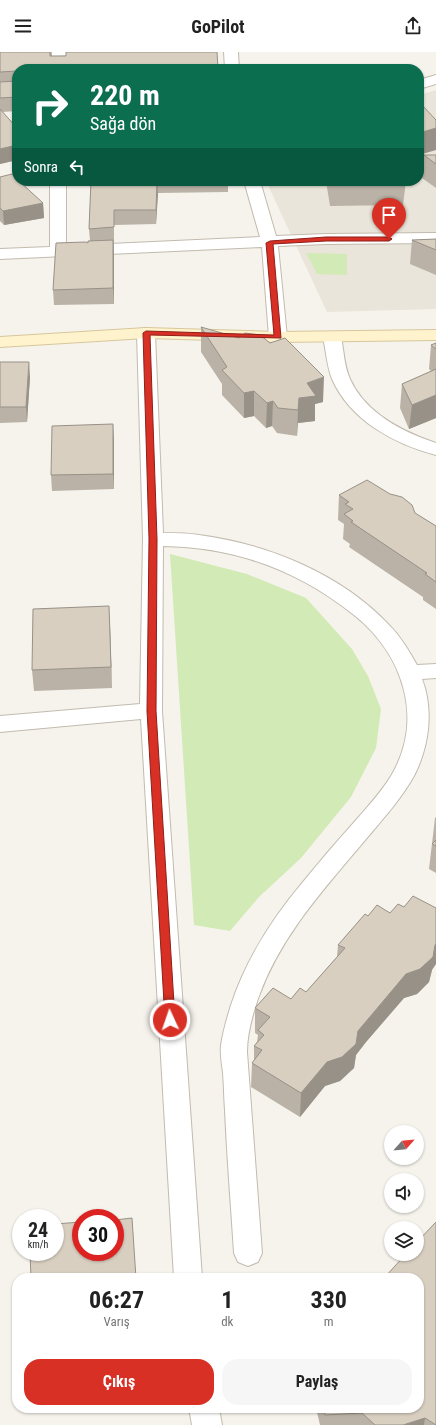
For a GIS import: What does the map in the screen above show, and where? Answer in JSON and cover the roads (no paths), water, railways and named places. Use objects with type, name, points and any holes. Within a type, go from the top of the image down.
[{"type":"street","points":[[59,52],[59,64]]},
{"type":"street","points":[[231,52],[232,64]]},
{"type":"street","points":[[424,83],[436,79]]},
{"type":"street","points":[[58,186],[58,252]]},
{"type":"street","points":[[253,186],[270,243],[278,337]]},
{"type":"street","points":[[0,254],[270,243],[326,239],[436,238]]},
{"type":"street","points":[[146,333],[153,539],[151,711],[179,1167],[188,1273]]},
{"type":"street","points":[[0,342],[146,333],[278,337],[436,335]]},
{"type":"street","points":[[332,337],[340,378],[352,398],[371,417],[394,432],[436,449]]},
{"type":"street","points":[[153,539],[198,541],[234,548],[271,559],[312,577],[348,598],[377,624],[398,649],[411,673],[418,700],[418,731],[407,767],[389,795],[302,900],[277,933],[257,968],[244,1004],[234,1046],[248,1253]]},
{"type":"street","points":[[411,673],[436,671]]},
{"type":"street","points":[[0,724],[151,711]]},
{"type":"street","points":[[205,1413],[207,1425]]}]
